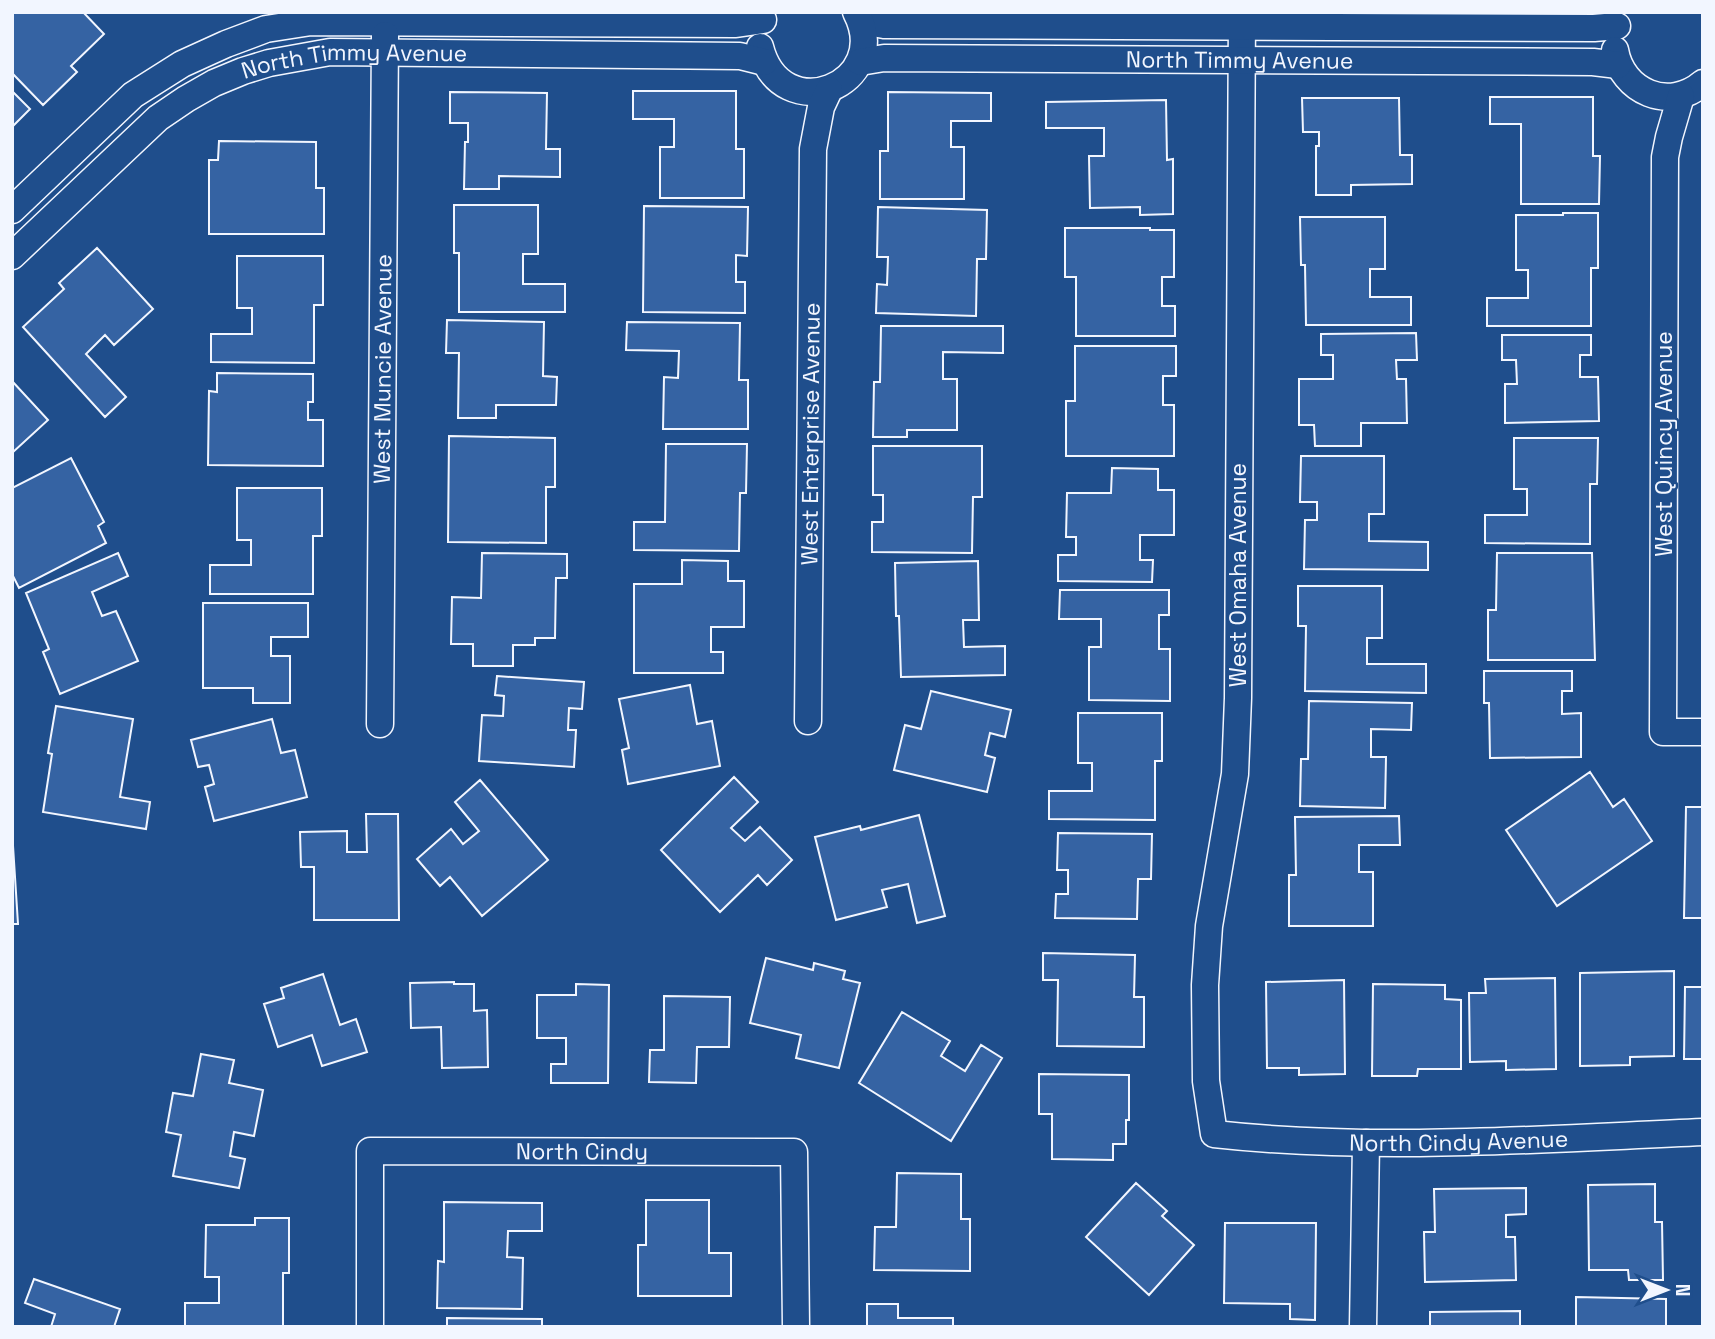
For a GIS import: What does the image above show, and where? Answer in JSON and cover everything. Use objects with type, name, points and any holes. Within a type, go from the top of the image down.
[{"type":"street","name":"North Timmy Avenue","points":[[12,210],[133,95],[182,64],[266,29],[311,22],[386,17],[736,24],[765,16]]},
{"type":"street","points":[[765,16],[760,33],[760,48],[771,75],[796,90],[813,93],[829,90],[847,79],[860,62],[864,35],[859,17]]},
{"type":"street","name":"West Muncie Avenue","points":[[380,724],[386,17]]},
{"type":"street","name":"North Timmy Avenue","points":[[859,17],[884,25],[1242,19],[1594,29],[1621,19]]},
{"type":"street","name":"West Omaha Avenue","points":[[1214,1134],[1206,1081],[1205,985],[1209,926],[1235,774],[1238,684],[1242,19]]},
{"type":"street","points":[[1621,19],[1614,39],[1618,65],[1631,83],[1649,95],[1665,98],[1692,90]]},
{"type":"street","name":"North Timmy Avenue","points":[[12,256],[158,118],[214,83],[269,63],[330,52],[740,56],[764,62]]},
{"type":"street","name":"North Timmy Avenue","points":[[860,62],[884,58],[1593,62],[1618,65]]},
{"type":"street","name":"West Enterprise Avenue","points":[[796,90],[813,149]]},
{"type":"street","name":"West Enterprise Avenue","points":[[808,721],[813,149],[820,110],[829,90]]},
{"type":"street","name":"West Quincy Avenue","points":[[1665,157],[1692,90]]},
{"type":"street","name":"West Quincy Avenue","points":[[1649,95],[1661,133],[1665,157],[1663,732],[1703,732]]},
{"type":"street","name":"North Cindy Avenue","points":[[1214,1134],[1273,1141],[1366,1143],[1703,1132]]},
{"type":"street","points":[[1363,1327],[1366,1143]]},
{"type":"street","name":"North Cindy","points":[[370,1327],[370,1151],[794,1152],[796,1327]]},
{"type":"building","points":[[12,12],[83,12],[104,34],[71,66],[77,72],[43,105],[12,73]]},
{"type":"building","points":[[12,91],[30,109],[12,127]]},
{"type":"building","points":[[633,91],[736,91],[736,149],[744,149],[744,198],[660,198],[660,147],[674,147],[674,119],[633,119]]},
{"type":"building","points":[[450,92],[547,93],[546,149],[560,149],[560,177],[499,176],[499,189],[464,189],[468,123],[450,123]]},
{"type":"building","points":[[888,92],[991,93],[991,121],[951,121],[951,147],[964,147],[964,199],[880,199],[880,151],[888,151]]},
{"type":"building","points":[[1490,97],[1593,97],[1593,156],[1600,156],[1599,204],[1521,204],[1521,124],[1490,124]]},
{"type":"building","points":[[1302,98],[1399,98],[1400,155],[1412,155],[1412,184],[1351,185],[1351,195],[1316,195],[1316,146],[1319,146],[1319,132],[1303,132]]},
{"type":"building","points":[[1166,100],[1167,160],[1173,159],[1173,214],[1140,215],[1140,207],[1090,208],[1089,156],[1104,156],[1104,128],[1046,128],[1046,102]]},
{"type":"building","points":[[219,141],[316,142],[316,188],[324,188],[324,234],[209,234],[209,160],[218,160]]},
{"type":"building","points":[[454,205],[538,205],[538,254],[523,254],[523,284],[565,284],[565,312],[459,312],[459,253],[454,253]]},
{"type":"building","points":[[644,206],[748,207],[747,256],[736,255],[736,282],[745,282],[745,313],[643,312]]},
{"type":"building","points":[[878,207],[987,210],[986,259],[977,259],[976,316],[876,313],[877,284],[887,285],[888,257],[877,257]]},
{"type":"building","points":[[1598,213],[1598,268],[1591,268],[1591,326],[1487,326],[1487,298],[1528,298],[1528,270],[1516,270],[1516,215]]},
{"type":"building","points":[[1300,217],[1385,217],[1385,269],[1370,269],[1370,297],[1411,297],[1411,325],[1306,325],[1305,265],[1301,265]]},
{"type":"building","points":[[1065,228],[1174,230],[1174,277],[1162,277],[1162,306],[1175,306],[1175,336],[1076,336],[1076,277],[1065,277]]},
{"type":"building","points":[[97,248],[153,309],[114,345],[105,335],[86,354],[126,397],[105,417],[23,327],[64,289],[59,283]]},
{"type":"building","points":[[237,256],[323,256],[323,305],[314,305],[314,363],[211,362],[211,334],[252,334],[252,308],[237,308]]},
{"type":"building","points":[[447,320],[544,322],[543,376],[557,377],[556,405],[496,405],[496,418],[458,418],[459,353],[446,353]]},
{"type":"building","points":[[627,322],[740,323],[739,380],[748,380],[748,429],[663,429],[664,377],[678,378],[679,351],[626,350]]},
{"type":"building","points":[[881,326],[1003,326],[1003,353],[943,352],[943,379],[957,379],[957,430],[907,430],[907,437],[873,437],[874,382],[880,382]]},
{"type":"building","points":[[1416,333],[1417,360],[1396,360],[1397,379],[1406,379],[1407,423],[1361,423],[1361,446],[1315,446],[1314,425],[1299,425],[1299,379],[1333,379],[1333,355],[1321,355],[1321,334]]},
{"type":"building","points":[[1502,335],[1591,335],[1591,355],[1580,355],[1580,377],[1598,377],[1599,421],[1505,423],[1505,384],[1517,384],[1516,360],[1502,360]]},
{"type":"building","points":[[1075,346],[1176,346],[1176,376],[1163,376],[1163,405],[1174,405],[1174,456],[1066,456],[1066,401],[1075,401]]},
{"type":"building","points":[[217,373],[313,374],[313,402],[308,402],[308,420],[323,420],[323,466],[208,465],[209,391],[217,392]]},
{"type":"building","points":[[12,381],[48,420],[12,453]]},
{"type":"building","points":[[449,436],[555,438],[555,487],[546,487],[546,543],[448,542]]},
{"type":"building","points":[[1514,438],[1598,438],[1597,484],[1590,484],[1590,544],[1485,543],[1485,515],[1527,515],[1527,489],[1514,489]]},
{"type":"building","points":[[666,444],[747,444],[746,493],[740,493],[739,551],[634,550],[634,522],[665,522]]},
{"type":"building","points":[[873,446],[982,446],[982,497],[973,497],[972,553],[872,552],[872,522],[883,522],[883,495],[873,495]]},
{"type":"building","points":[[1301,456],[1384,456],[1384,514],[1369,514],[1369,541],[1428,542],[1428,570],[1304,569],[1305,520],[1317,520],[1317,502],[1300,502]]},
{"type":"building","points":[[71,458],[104,522],[98,526],[106,543],[19,588],[12,574],[12,488]]},
{"type":"building","points":[[1112,468],[1158,469],[1158,490],[1174,490],[1174,535],[1140,535],[1140,560],[1153,560],[1152,582],[1058,581],[1058,555],[1076,555],[1076,537],[1066,537],[1067,493],[1111,493]]},
{"type":"building","points":[[237,488],[322,488],[322,536],[313,536],[313,594],[210,594],[210,565],[251,565],[251,540],[237,540]]},
{"type":"building","points":[[118,553],[128,576],[92,592],[102,616],[116,611],[138,661],[60,694],[43,652],[49,649],[26,593]]},
{"type":"building","points":[[482,553],[567,554],[567,578],[556,578],[555,638],[535,638],[535,645],[513,645],[513,666],[473,666],[473,644],[451,644],[452,597],[481,598]]},
{"type":"building","points":[[1497,553],[1592,553],[1595,660],[1488,660],[1488,610],[1496,610]]},
{"type":"building","points":[[682,560],[728,561],[728,581],[744,581],[744,627],[711,627],[711,652],[723,652],[723,673],[634,673],[634,584],[682,584]]},
{"type":"building","points":[[978,561],[979,620],[963,620],[964,647],[1005,646],[1005,675],[901,677],[895,563]]},
{"type":"building","points":[[1298,586],[1382,586],[1382,638],[1367,638],[1367,664],[1426,664],[1426,693],[1305,691],[1306,626],[1298,626]]},
{"type":"building","points":[[1060,590],[1169,590],[1169,615],[1159,615],[1159,649],[1170,649],[1170,701],[1089,700],[1089,647],[1101,647],[1101,619],[1059,619]]},
{"type":"building","points":[[203,603],[308,603],[308,637],[271,637],[271,656],[290,656],[290,703],[253,703],[253,688],[203,688]]},
{"type":"building","points":[[1484,671],[1572,671],[1572,691],[1562,691],[1562,714],[1581,713],[1581,757],[1490,758],[1489,703],[1484,703]]},
{"type":"building","points":[[497,676],[584,682],[582,709],[569,708],[568,730],[576,730],[574,767],[479,761],[482,715],[503,716],[504,696],[495,695]]},
{"type":"building","points":[[690,685],[697,724],[712,721],[720,766],[628,784],[622,750],[629,748],[619,699]]},
{"type":"building","points":[[931,691],[1011,710],[1005,737],[990,733],[985,755],[995,758],[987,792],[894,770],[905,725],[921,729]]},
{"type":"building","points":[[1309,701],[1412,703],[1411,730],[1371,729],[1371,757],[1386,757],[1385,808],[1300,806],[1301,759],[1308,759]]},
{"type":"building","points":[[56,706],[133,719],[120,797],[150,802],[146,829],[43,812],[52,754],[48,753]]},
{"type":"building","points":[[1078,713],[1162,713],[1162,761],[1155,761],[1155,820],[1049,819],[1049,791],[1092,791],[1092,763],[1078,763]]},
{"type":"building","points":[[272,719],[281,753],[295,750],[307,797],[214,821],[205,787],[214,784],[209,765],[198,767],[191,740]]},
{"type":"building","points":[[1590,772],[1613,807],[1624,799],[1652,841],[1557,906],[1506,830]]},
{"type":"building","points":[[734,777],[758,802],[731,828],[745,841],[760,827],[792,860],[767,885],[758,875],[720,912],[661,850]]},
{"type":"building","points":[[480,780],[548,860],[482,916],[450,877],[440,886],[417,859],[451,829],[463,844],[479,831],[455,802]]},
{"type":"building","points":[[1686,807],[1703,807],[1703,918],[1684,918]]},
{"type":"building","points":[[366,814],[398,814],[399,920],[314,920],[314,867],[301,867],[300,832],[347,831],[347,852],[367,852]]},
{"type":"building","points":[[919,815],[945,916],[917,923],[908,884],[882,890],[887,907],[836,920],[815,837],[860,826],[861,830]]},
{"type":"building","points":[[1399,816],[1400,845],[1359,845],[1359,872],[1373,872],[1373,926],[1289,926],[1289,875],[1296,875],[1295,817]]},
{"type":"building","points":[[12,830],[18,924],[12,924]]},
{"type":"building","points":[[1058,833],[1152,834],[1151,879],[1138,879],[1137,919],[1055,918],[1056,894],[1068,894],[1068,870],[1057,870]]},
{"type":"building","points":[[1043,953],[1135,955],[1134,997],[1144,997],[1144,1047],[1057,1046],[1058,980],[1043,980]]},
{"type":"building","points":[[766,958],[813,970],[814,963],[845,971],[843,979],[860,983],[839,1068],[796,1058],[801,1035],[750,1023]]},
{"type":"building","points":[[1674,971],[1674,1056],[1630,1057],[1630,1065],[1580,1066],[1580,973]]},
{"type":"building","points":[[323,974],[340,1025],[356,1019],[367,1052],[322,1066],[312,1035],[278,1047],[264,1004],[284,998],[281,988]]},
{"type":"building","points":[[1555,978],[1556,1069],[1506,1070],[1506,1061],[1470,1062],[1469,993],[1486,993],[1485,979]]},
{"type":"building","points":[[1344,980],[1345,1074],[1299,1075],[1299,1068],[1267,1068],[1266,982]]},
{"type":"building","points":[[410,983],[474,984],[474,1011],[487,1010],[488,1067],[442,1068],[441,1027],[411,1028]]},
{"type":"building","points":[[576,984],[609,985],[608,1083],[551,1083],[551,1064],[566,1064],[566,1038],[537,1038],[537,995],[576,995]]},
{"type":"building","points":[[1373,984],[1445,985],[1445,999],[1461,1000],[1461,1069],[1418,1069],[1417,1076],[1372,1076]]},
{"type":"building","points":[[1685,987],[1703,987],[1703,1059],[1684,1059]]},
{"type":"building","points":[[664,996],[730,997],[729,1047],[697,1047],[696,1083],[649,1082],[650,1050],[664,1050]]},
{"type":"building","points":[[902,1012],[950,1041],[941,1056],[965,1071],[981,1045],[1002,1058],[951,1141],[859,1083]]},
{"type":"building","points":[[201,1054],[234,1060],[229,1083],[263,1090],[254,1136],[234,1132],[230,1156],[245,1159],[239,1188],[173,1176],[181,1135],[166,1132],[173,1093],[193,1096]]},
{"type":"building","points":[[1039,1074],[1129,1075],[1126,1144],[1113,1144],[1113,1160],[1052,1159],[1052,1114],[1039,1114]]},
{"type":"building","points":[[897,1173],[961,1174],[961,1219],[970,1219],[970,1271],[874,1270],[875,1227],[896,1227]]},
{"type":"building","points":[[1136,1183],[1167,1211],[1162,1216],[1194,1245],[1149,1295],[1086,1237]]},
{"type":"building","points":[[1655,1184],[1655,1222],[1662,1222],[1663,1280],[1629,1280],[1628,1270],[1589,1270],[1588,1185]]},
{"type":"building","points":[[1526,1188],[1526,1214],[1506,1215],[1506,1237],[1515,1237],[1516,1280],[1425,1282],[1424,1232],[1435,1232],[1434,1189]]},
{"type":"building","points":[[646,1200],[709,1200],[709,1253],[731,1253],[731,1296],[638,1296],[638,1245],[646,1245]]},
{"type":"building","points":[[444,1202],[542,1203],[542,1231],[508,1231],[507,1257],[523,1258],[522,1309],[437,1308],[438,1261],[444,1262]]},
{"type":"building","points":[[255,1218],[289,1218],[289,1273],[283,1273],[283,1327],[185,1327],[185,1303],[219,1303],[219,1277],[205,1277],[206,1225],[255,1225]]},
{"type":"building","points":[[1225,1223],[1316,1223],[1315,1320],[1290,1319],[1290,1304],[1224,1303]]},
{"type":"building","points":[[34,1279],[120,1309],[114,1327],[51,1327],[55,1314],[25,1303]]},
{"type":"building","points":[[1576,1297],[1666,1299],[1666,1327],[1576,1327]]},
{"type":"building","points":[[867,1304],[898,1304],[898,1318],[953,1318],[953,1327],[867,1327]]},
{"type":"building","points":[[1520,1311],[1520,1327],[1430,1327],[1430,1312]]},
{"type":"building","points":[[447,1318],[542,1319],[542,1327],[447,1327]]}]
